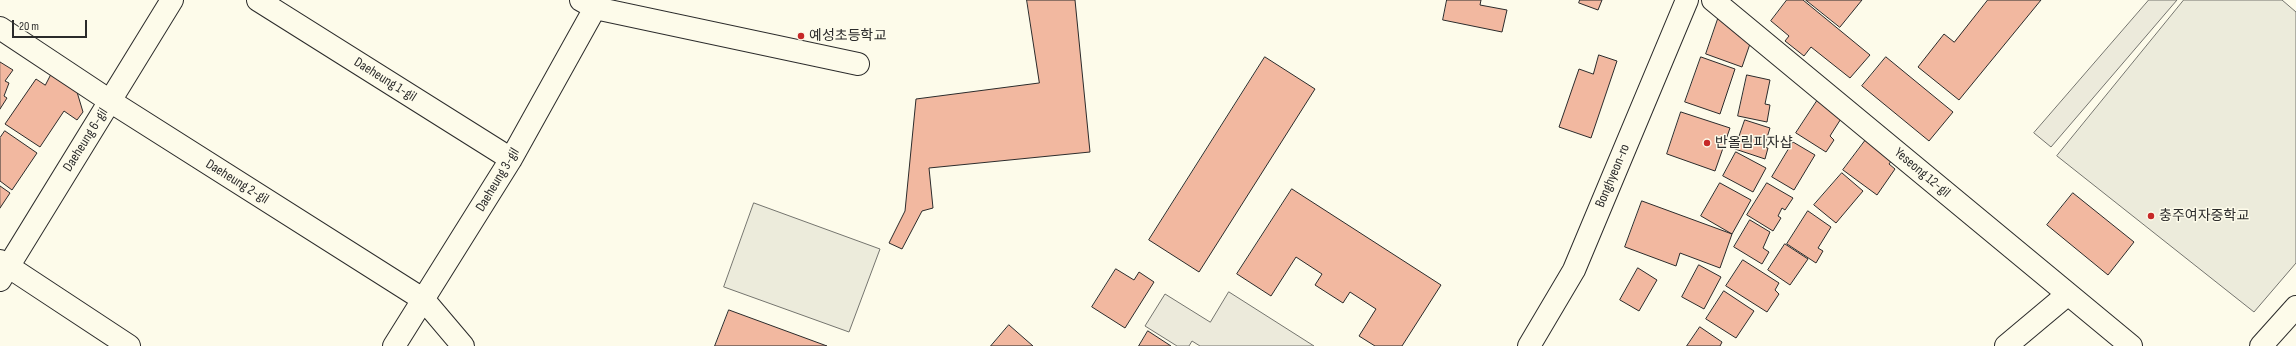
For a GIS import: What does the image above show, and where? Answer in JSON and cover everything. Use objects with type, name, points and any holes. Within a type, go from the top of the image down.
[{"type":"street","name":"Daeheung 6-gil","points":[[3,269],[110,101],[172,0]]},
{"type":"street","name":"Daeheung 1-gil","points":[[258,0],[511,159]]},
{"type":"street","name":"Bonghyeon-ro","points":[[1529,346],[1574,270],[1687,0]]},
{"type":"street","name":"Yeseong 12-gil","points":[[1713,0],[2131,346]]},
{"type":"street","name":"Daeheung 3-gil","points":[[394,346],[511,159],[588,4]]},
{"type":"street","points":[[588,4],[858,64]]},
{"type":"street","name":"Daeheung 2-gil","points":[[0,28],[110,101],[424,300],[463,346]]},
{"type":"street","points":[[3,269],[129,346]]},
{"type":"street","points":[[2006,346],[2068,294]]},
{"type":"street","points":[[2261,346],[2296,307]]},
{"type":"shaded area","points":[[2149,0],[2177,0],[2051,147],[2034,133]]},
{"type":"shaded area","points":[[2184,0],[2282,0],[2296,12],[2296,263],[2254,312],[2057,156]]},
{"type":"shaded area","points":[[754,203],[880,249],[849,332],[724,287]]},
{"type":"shaded area","points":[[1229,292],[1314,346],[1200,346],[1192,341],[1189,346],[1177,346],[1145,326],[1165,294],[1210,322]]},
{"type":"building","points":[[1027,0],[1075,0],[1090,152],[929,168],[933,208],[922,211],[902,249],[889,243],[905,211],[916,99],[1039,83]]},
{"type":"building","points":[[1447,0],[1481,0],[1480,5],[1507,10],[1502,32],[1443,20]]},
{"type":"building","points":[[1580,0],[1602,0],[1598,10],[1579,3]]},
{"type":"building","points":[[1787,0],[1803,0],[1870,55],[1850,78],[1811,47],[1804,56],[1785,41],[1789,36],[1771,21]]},
{"type":"building","points":[[1806,0],[1862,0],[1840,27]]},
{"type":"building","points":[[1988,0],[2041,0],[1959,100],[1918,67],[1944,34],[1954,42]]},
{"type":"building","points":[[1720,13],[1752,38],[1742,67],[1706,54]]},
{"type":"building","points":[[1599,55],[1617,61],[1591,138],[1559,127],[1579,69],[1593,74]]},
{"type":"building","points":[[1265,57],[1315,89],[1199,272],[1149,240]]},
{"type":"building","points":[[1701,57],[1735,69],[1720,114],[1685,102]]},
{"type":"building","points":[[1886,57],[1953,112],[1929,141],[1862,86]]},
{"type":"building","points":[[0,62],[13,70],[5,81],[9,83],[4,96],[7,98],[0,109]]},
{"type":"building","points":[[51,75],[77,92],[83,112],[77,120],[64,111],[40,147],[5,124],[36,79],[45,85]]},
{"type":"building","points":[[1747,75],[1770,80],[1765,104],[1770,105],[1767,122],[1738,116]]},
{"type":"building","points":[[1819,98],[1844,114],[1830,136],[1834,140],[1826,152],[1796,133]]},
{"type":"building","points":[[1681,112],[1730,128],[1715,171],[1667,154]]},
{"type":"building","points":[[1745,120],[1770,128],[1764,147],[1768,148],[1765,159],[1735,149]]},
{"type":"building","points":[[5,131],[37,153],[12,190],[0,181],[0,138]]},
{"type":"building","points":[[1868,137],[1895,156],[1889,164],[1895,169],[1877,195],[1843,170]]},
{"type":"building","points":[[1793,142],[1815,155],[1794,190],[1772,177]]},
{"type":"building","points":[[1736,152],[1766,168],[1753,192],[1723,176]]},
{"type":"building","points":[[1842,173],[1863,191],[1836,223],[1814,205]]},
{"type":"building","points":[[1720,183],[1751,200],[1732,234],[1701,216]]},
{"type":"building","points":[[1767,183],[1793,198],[1785,210],[1782,208],[1778,216],[1781,218],[1773,231],[1747,215]]},
{"type":"building","points":[[0,186],[10,193],[0,208]]},
{"type":"building","points":[[1292,189],[1441,285],[1402,346],[1375,346],[1359,336],[1376,309],[1350,292],[1343,303],[1315,285],[1322,274],[1296,257],[1271,296],[1237,274]]},
{"type":"building","points":[[2073,193],[2134,242],[2108,275],[2047,225]]},
{"type":"building","points":[[1642,201],[1732,234],[1720,268],[1680,253],[1676,266],[1625,247]]},
{"type":"building","points":[[1808,211],[1831,227],[1818,248],[1823,251],[1816,263],[1787,244]]},
{"type":"building","points":[[1750,220],[1770,232],[1763,248],[1769,252],[1762,264],[1734,247]]},
{"type":"building","points":[[1785,244],[1808,259],[1790,285],[1768,270]]},
{"type":"building","points":[[1743,260],[1779,283],[1775,290],[1779,294],[1767,312],[1726,286]]},
{"type":"building","points":[[1699,265],[1721,277],[1704,309],[1682,297]]},
{"type":"building","points":[[1638,268],[1657,280],[1639,311],[1620,300]]},
{"type":"building","points":[[1116,269],[1134,280],[1139,272],[1154,282],[1125,328],[1092,307]]},
{"type":"building","points":[[1724,291],[1754,311],[1736,338],[1706,319]]},
{"type":"building","points":[[729,310],[827,346],[715,346]]},
{"type":"building","points":[[1009,325],[1033,346],[991,346]]},
{"type":"building","points":[[1700,327],[1722,342],[1720,346],[1687,346]]},
{"type":"building","points":[[1148,331],[1171,346],[1139,346]]},
{"type":"place","name":"예성초등학교","points":[[801,36]]},
{"type":"place","name":"반올림피자샵","points":[[1707,143]]},
{"type":"place","name":"충주여자중학교","points":[[2151,216]]}]
